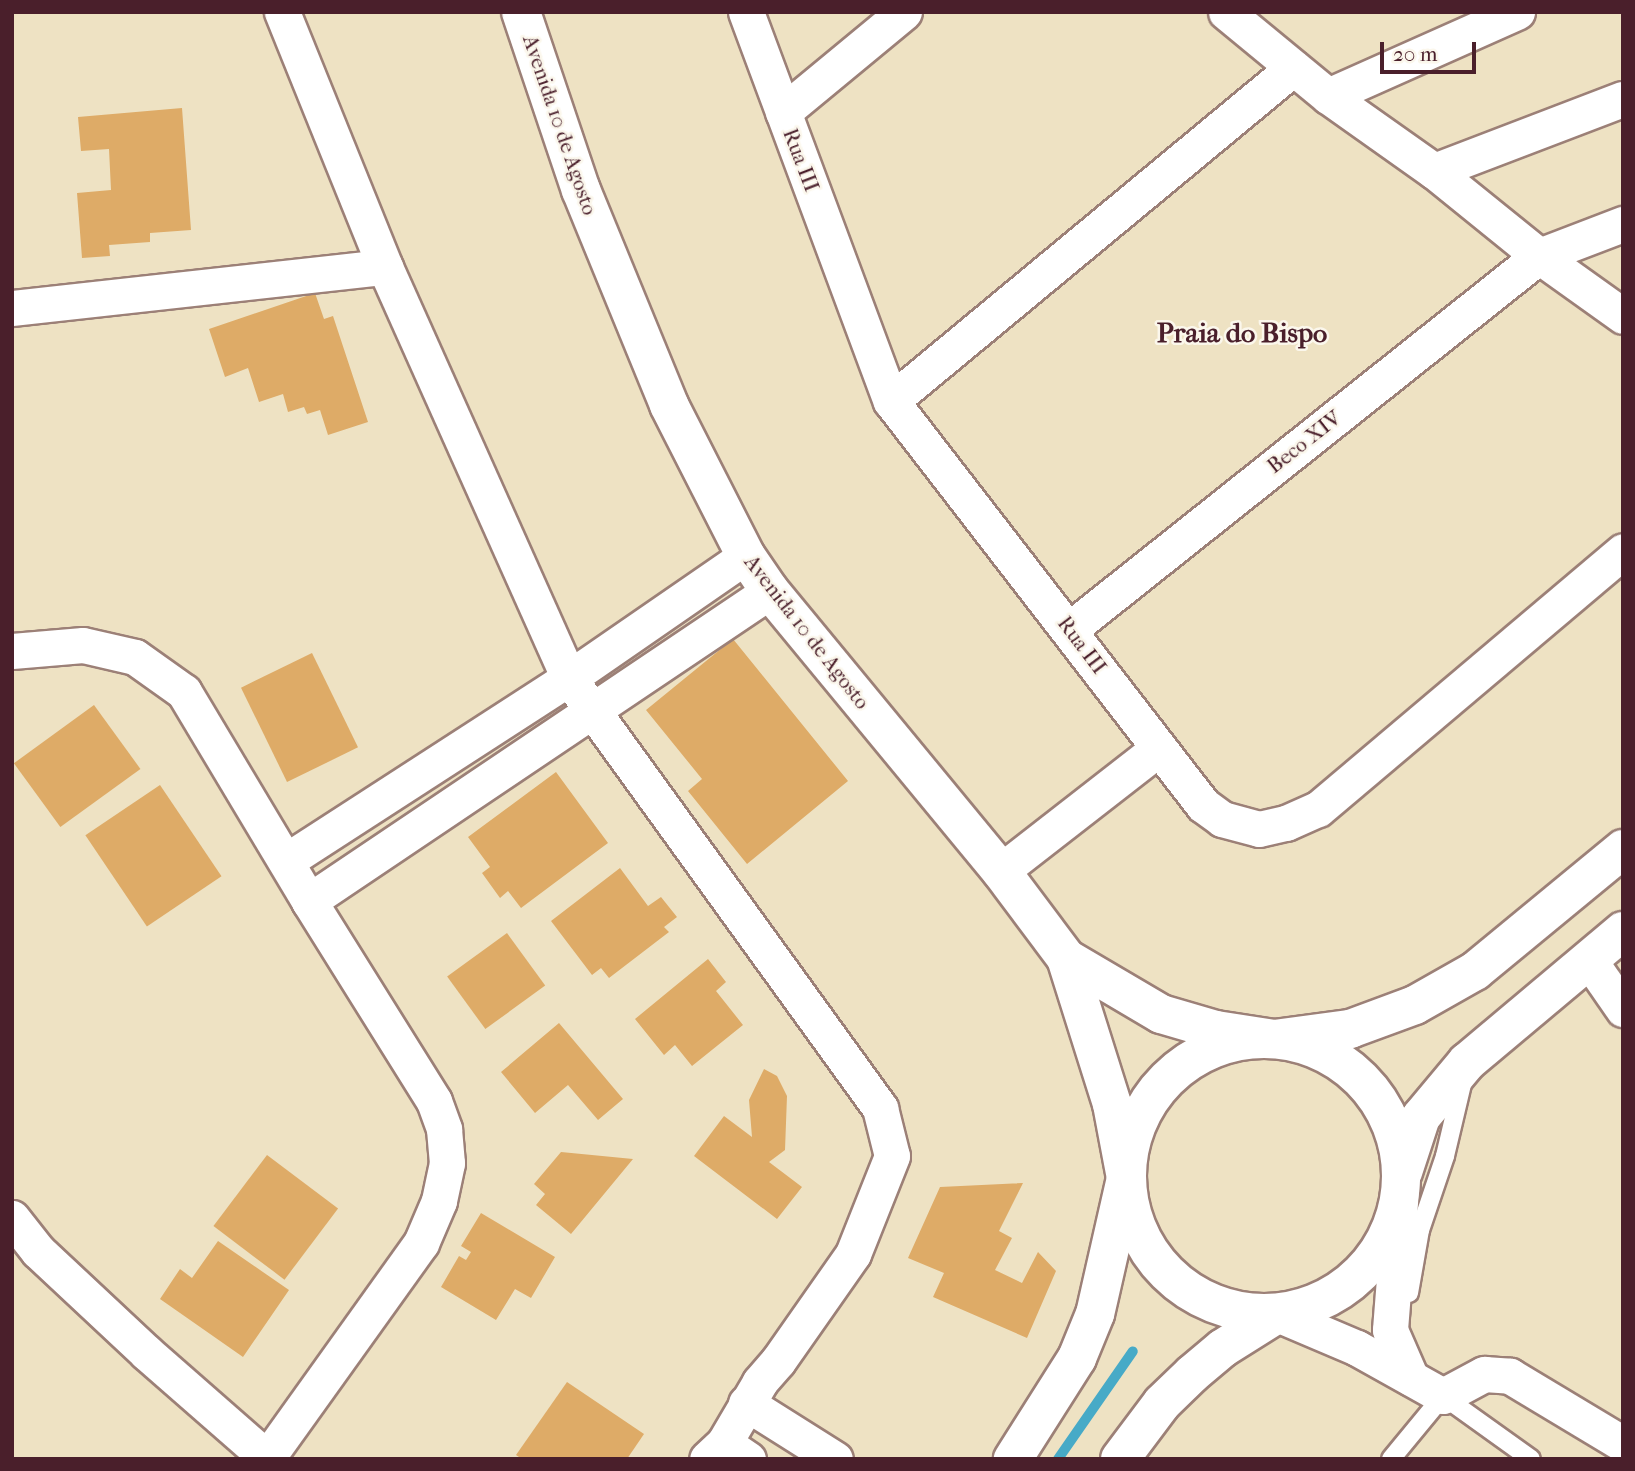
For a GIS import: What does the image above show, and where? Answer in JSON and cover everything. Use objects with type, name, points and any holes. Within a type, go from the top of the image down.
[{"type":"street","points":[[282,12],[385,267],[569,678],[880,1108],[892,1156],[853,1254],[746,1403],[726,1454]]},
{"type":"street","name":"Avenida 10 de Agosto","points":[[521,12],[582,190],[668,405],[746,556],[770,591],[1001,871],[1066,957],[1112,1104],[1134,1222],[1150,1253],[1156,1263],[1189,1293],[1231,1311],[1277,1314]]},
{"type":"street","name":"Rua III","points":[[746,12],[891,401],[1070,629],[1203,805],[1222,819],[1259,829],[1286,823],[1318,809],[1623,551]]},
{"type":"street","points":[[783,112],[904,12]]},
{"type":"street","points":[[1226,12],[1328,96],[1434,171],[1539,256],[1623,316]]},
{"type":"street","points":[[1328,96],[1517,12]]},
{"type":"street","points":[[891,401],[1293,68]]},
{"type":"street","points":[[1434,171],[1623,99]]},
{"type":"street","name":"Beco XIV","points":[[1070,629],[1539,256],[1623,224]]},
{"type":"street","points":[[12,308],[385,267]]},
{"type":"street","points":[[286,861],[569,678],[746,556]]},
{"type":"street","points":[[309,901],[770,591]]},
{"type":"street","points":[[12,651],[83,645],[135,657],[184,692],[309,901],[434,1101],[444,1129],[447,1163],[439,1201],[421,1243],[268,1458],[147,1353],[38,1251],[12,1218]]},
{"type":"street","points":[[1001,871],[1159,748]]},
{"type":"street","points":[[1013,1459],[1077,1359],[1095,1314],[1126,1178],[1133,1133],[1155,1093],[1188,1062],[1229,1043],[1350,1029],[1415,1005],[1475,971],[1623,849]]},
{"type":"street","points":[[1120,1459],[1162,1403],[1223,1349],[1277,1314],[1316,1304],[1350,1283],[1378,1253],[1395,1217],[1402,1177],[1421,1117],[1467,1062],[1623,932]]},
{"type":"street","points":[[1066,957],[1161,1014],[1216,1030],[1314,1047],[1350,1068],[1378,1099],[1396,1136],[1402,1177],[1390,1330],[1405,1365]]},
{"type":"street","points":[[1589,960],[1623,1009]]},
{"type":"street","points":[[1277,1314],[1405,1365],[1443,1396],[1484,1374],[1494,1372],[1510,1376],[1623,1444]]},
{"type":"street","points":[[746,1403],[835,1459]]},
{"type":"lane","points":[[1405,1365],[1420,1230],[1446,1156],[1467,1062]]},
{"type":"lane","points":[[1391,1459],[1443,1396],[1531,1459]]},
{"type":"building","points":[[182,108],[191,230],[150,233],[150,242],[109,245],[110,256],[82,258],[77,193],[111,190],[109,149],[81,151],[78,117]]},
{"type":"building","points":[[315,293],[324,319],[333,316],[368,422],[328,435],[320,410],[307,414],[304,407],[288,412],[283,394],[259,402],[248,368],[225,377],[209,329]]},
{"type":"building","points":[[733,639],[848,781],[747,864],[688,791],[702,779],[646,710]]},
{"type":"building","points":[[312,653],[358,747],[287,782],[241,688]]},
{"type":"building","points":[[94,705],[140,769],[60,827],[14,763]]},
{"type":"building","points":[[556,772],[608,843],[521,908],[508,891],[500,898],[482,873],[490,867],[468,837]]},
{"type":"building","points":[[160,785],[222,876],[147,927],[85,835]]},
{"type":"building","points":[[620,868],[648,906],[661,897],[677,917],[664,927],[669,932],[609,978],[601,968],[592,975],[551,921]]},
{"type":"building","points":[[507,933],[545,986],[485,1029],[447,976]]},
{"type":"building","points":[[708,959],[726,982],[716,991],[743,1025],[692,1066],[675,1045],[664,1055],[635,1019]]},
{"type":"building","points":[[559,1023],[623,1099],[598,1120],[568,1085],[535,1113],[501,1072]]},
{"type":"building","points":[[764,1069],[777,1076],[787,1096],[785,1150],[769,1162],[802,1187],[777,1219],[694,1156],[724,1116],[752,1137],[749,1100]]},
{"type":"building","points":[[561,1152],[633,1159],[571,1234],[536,1205],[545,1194],[534,1184]]},
{"type":"building","points":[[267,1155],[338,1209],[285,1280],[213,1226]]},
{"type":"building","points":[[1023,1183],[999,1231],[1012,1238],[995,1270],[1022,1283],[1038,1252],[1056,1271],[1027,1338],[933,1297],[944,1273],[908,1258],[940,1187]]},
{"type":"building","points":[[481,1213],[555,1257],[531,1298],[515,1289],[496,1320],[441,1287],[459,1256],[466,1260],[471,1252],[461,1246]]},
{"type":"building","points":[[218,1241],[289,1290],[243,1357],[160,1299],[180,1269],[192,1278]]},
{"type":"building","points":[[567,1382],[644,1434],[627,1459],[522,1459],[516,1455]]},
{"type":"waterway","points":[[1058,1459],[1133,1351]]},
{"type":"district","name":"Praia do Bispo","points":[[1242,333]]}]
